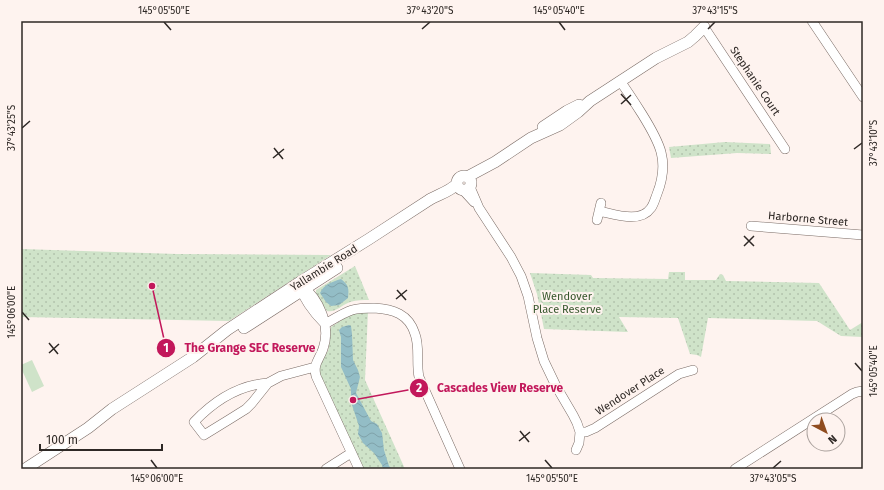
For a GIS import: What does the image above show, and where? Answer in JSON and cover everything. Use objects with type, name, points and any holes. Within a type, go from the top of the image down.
[{"type":"street","points":[[812,21],[863,97]]},
{"type":"street","name":"Yallambie Road","points":[[25,469],[88,428],[112,409],[193,357],[231,336],[301,288],[448,197],[495,162],[531,138],[553,120],[578,105],[590,101],[656,58],[665,48],[677,40],[692,31],[709,24]]},
{"type":"street","name":"Stephanie Court","points":[[709,24],[785,149]]},
{"type":"street","points":[[599,211],[629,217],[639,217],[651,209],[661,181],[662,157],[657,138],[620,81]]},
{"type":"street","points":[[465,185],[522,276],[544,361],[556,386],[575,419],[580,432],[579,443],[576,450]]},
{"type":"street","name":"Harborne Street","points":[[751,226],[863,235]]},
{"type":"street","points":[[301,288],[309,292],[321,309],[325,329],[324,345],[315,367],[316,376],[359,469]]},
{"type":"street","points":[[324,324],[354,310],[370,308],[383,308],[394,311],[404,316],[408,320],[414,329],[417,340],[419,377],[460,469]]},
{"type":"street","points":[[268,384],[257,384],[229,394],[210,406],[194,422],[204,434],[246,409],[268,384],[281,376],[315,367]]},
{"type":"street","name":"Wendover Place","points":[[580,432],[586,432],[595,428],[679,374],[693,370]]},
{"type":"street","points":[[735,469],[852,394],[863,390]]},
{"type":"street","name":"Yallambie Road","points":[[21,463],[78,426],[112,409]]},
{"type":"street","points":[[326,469],[351,453]]},
{"type":"green space","points":[[725,142],[770,144],[771,154],[737,153],[671,158],[669,147]]},
{"type":"green space","points":[[21,249],[177,254],[331,255],[229,321],[21,317]]},
{"type":"green space","points":[[355,266],[369,300],[350,302],[336,310],[327,311],[316,295],[316,290]]},
{"type":"green space","name":"Wendover Place Reserve","points":[[669,272],[685,272],[685,280],[716,280],[720,274],[723,275],[726,281],[819,283],[850,330],[863,322],[863,337],[841,336],[817,321],[708,318],[701,357],[690,354],[678,318],[619,317],[628,332],[544,329],[537,294],[530,273],[591,275],[593,278],[668,279]]},
{"type":"green space","points":[[368,311],[365,380],[405,469],[362,469],[319,373],[319,363],[328,351],[331,327],[357,312]]},
{"type":"green space","points":[[32,360],[44,386],[32,392],[21,365]]},
{"type":"water","points":[[341,279],[348,287],[348,298],[339,305],[331,306],[326,302],[320,293],[326,285]]},
{"type":"water","points":[[349,325],[351,326],[352,334],[353,360],[360,377],[356,393],[371,421],[377,424],[382,433],[384,450],[389,466],[392,469],[383,469],[374,453],[363,443],[358,434],[359,426],[351,402],[351,389],[341,367],[341,337],[339,330],[342,327]]},
{"type":"place","name":"The Grange SEC Reserve","points":[[152,286]]},
{"type":"place","name":"Cascades View Reserve","points":[[353,400]]}]
